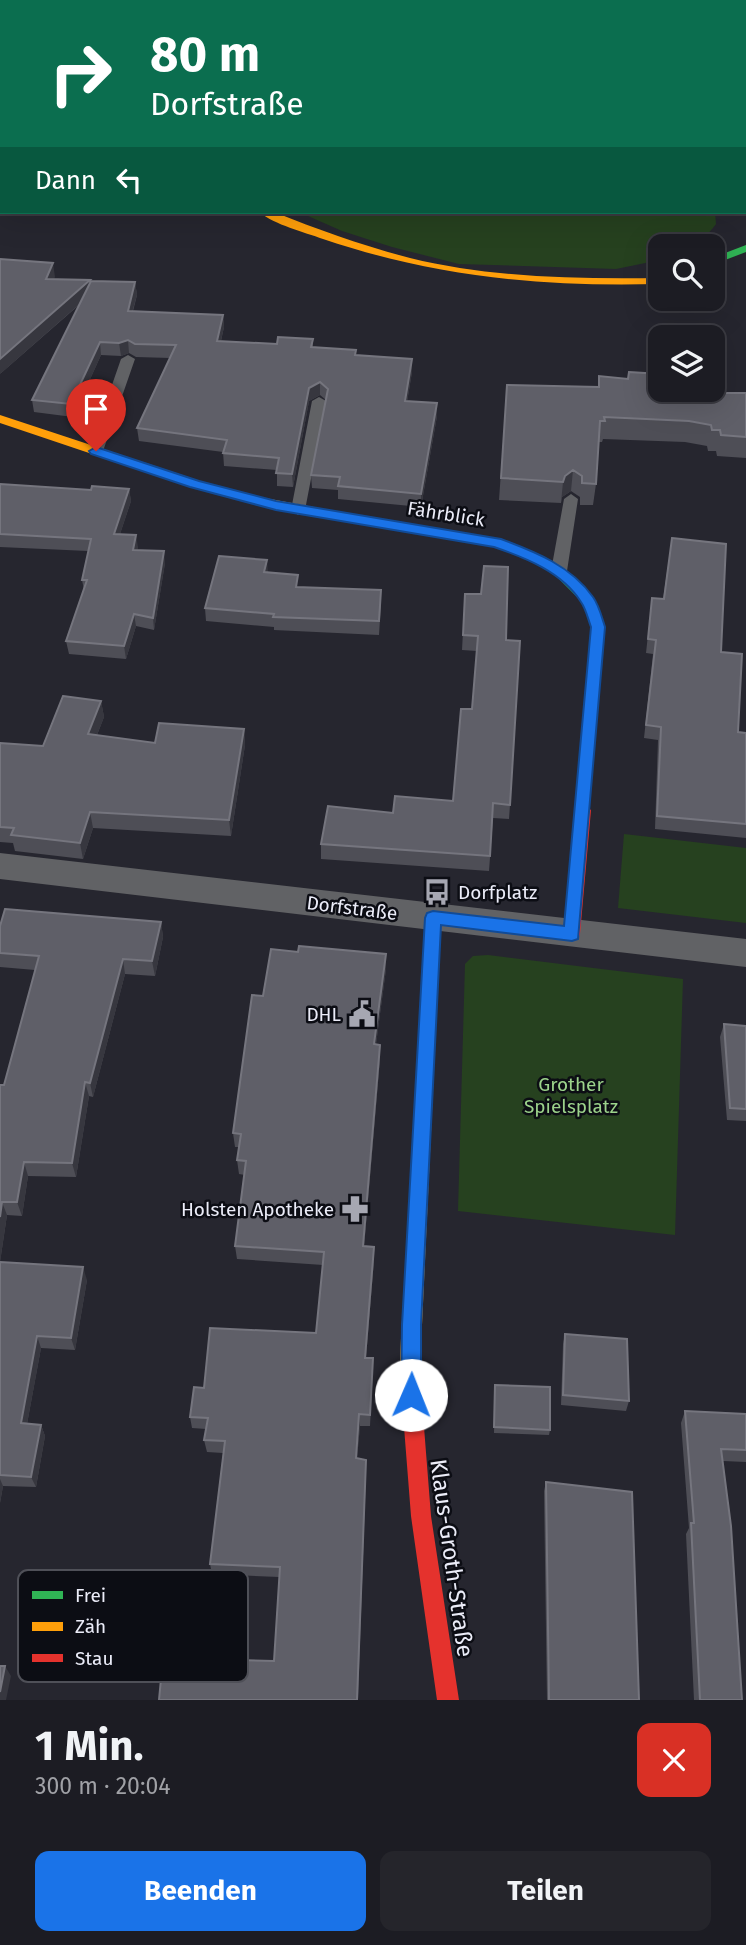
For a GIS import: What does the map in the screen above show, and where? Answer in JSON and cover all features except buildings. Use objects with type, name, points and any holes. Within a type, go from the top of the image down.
[{"type":"street","points":[[269,214],[345,246],[393,261],[434,269],[550,282],[648,280]]},
{"type":"street","points":[[725,256],[744,248]]},
{"type":"street","name":"Fährblick","points":[[0,419],[195,484],[298,510],[496,543],[532,555],[559,571],[588,600],[598,627],[572,934]]},
{"type":"street","name":"Dorfstraße","points":[[0,866],[746,953]]},
{"type":"street","name":"Klaus-Groth-Straße","points":[[433,918],[412,1325],[411,1395],[421,1516],[448,1700]]},
{"type":"lane","points":[[96,451],[128,359]]},
{"type":"lane","points":[[298,510],[319,401]]},
{"type":"lane","points":[[559,571],[570,499]]},
{"type":"green space","points":[[304,214],[715,214],[716,224],[707,234],[648,234],[648,262],[616,269],[459,264],[342,231]]},
{"type":"green space","points":[[624,834],[746,848],[746,923],[618,908]]},
{"type":"green space","name":"Grother Spielsplatz","points":[[488,955],[683,979],[675,1235],[458,1211],[465,964],[473,956]]},
{"type":"traffic: fast","points":[[725,257],[746,248]]},
{"type":"traffic: fast","points":[[416,530],[497,543],[532,555],[559,571],[588,600],[598,627],[583,810]]},
{"type":"traffic: slow","points":[[270,214],[364,249],[458,271],[555,281],[648,281]]},
{"type":"traffic: slow","points":[[0,419],[195,484],[254,500],[416,530]]},
{"type":"traffic: slow","points":[[414,1427],[411,1395],[412,1325],[433,918]]},
{"type":"traffic: jam","points":[[572,934],[583,810]]},
{"type":"traffic: jam","points":[[414,1427],[421,1516],[448,1700]]},
{"type":"place","name":"Dorfplatz","points":[[437,892]]},
{"type":"place","name":"DHL","points":[[362,1014]]},
{"type":"place","name":"Holsten Apotheke","points":[[355,1209]]},
{"type":"route","points":[[96,451],[195,484],[254,500],[298,510],[496,543],[532,555],[559,571],[588,600],[598,627],[572,934],[433,918],[412,1325],[411,1395]]}]
